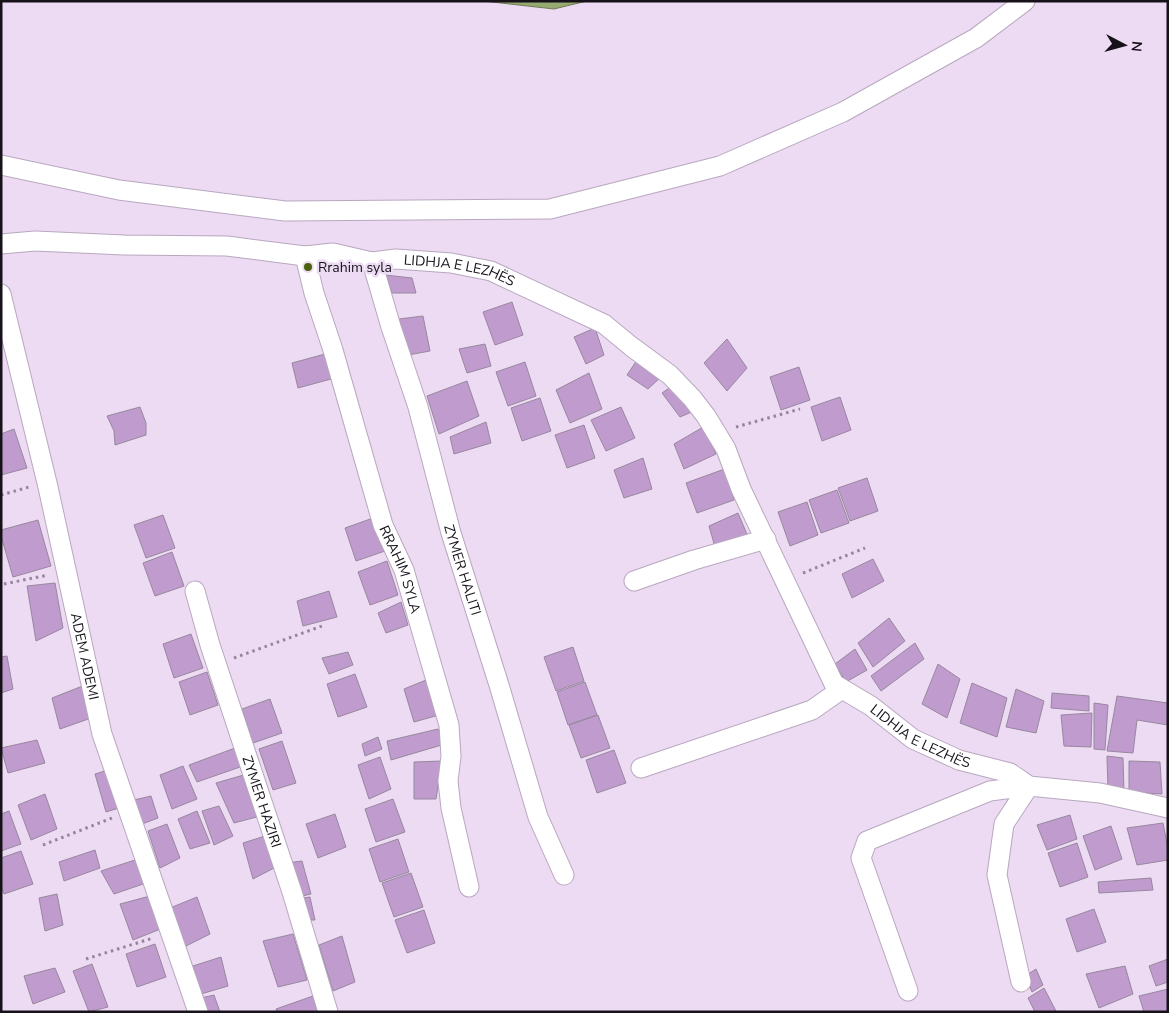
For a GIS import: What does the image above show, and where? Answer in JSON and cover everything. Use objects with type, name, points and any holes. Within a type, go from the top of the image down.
[{"type":"street","points":[[1,165],[119,190],[285,211],[550,210],[720,166],[843,112],[976,38],[1025,1]]},
{"type":"street","name":"LIDHJA E LEZHËS","points":[[1,244],[35,241],[124,245],[227,246],[305,256],[333,253],[372,262],[396,259],[451,262],[491,271],[604,324],[670,375],[692,398],[716,432],[726,449],[741,489],[834,684],[871,706],[913,739],[959,760],[1010,773],[1030,786],[1100,793],[1168,808]]},
{"type":"street","name":"RRAHIM SYLA","points":[[305,256],[314,294],[333,350],[383,525],[404,570],[450,725],[451,756],[448,781],[451,808],[469,887]]},
{"type":"street","name":"ZYMER HALITI","points":[[372,262],[391,327],[418,407],[451,533],[538,817],[564,875]]},
{"type":"street","name":"ADEM ADEMI","points":[[1,294],[47,483],[102,734],[198,1012]]},
{"type":"street","points":[[634,581],[694,560],[766,539]]},
{"type":"street","name":"ZYMER HAZIRI","points":[[195,591],[216,665],[292,892],[328,1012]]},
{"type":"street","points":[[641,768],[812,710],[842,689]]},
{"type":"street","points":[[1021,982],[997,875],[1004,824],[1030,786]]},
{"type":"street","points":[[908,991],[861,858],[867,840],[990,790],[1030,786]]},
{"type":"path","points":[[716,432],[800,409]]},
{"type":"path","points":[[1,495],[47,483]]},
{"type":"path","points":[[784,580],[865,548]]},
{"type":"path","points":[[4,584],[66,571]]},
{"type":"path","points":[[216,665],[322,626]]},
{"type":"path","points":[[43,845],[129,812]]},
{"type":"path","points":[[86,959],[170,933]]},
{"type":"shaded area","points":[[483,1],[587,1],[554,9]]},
{"type":"building","points":[[385,275],[412,278],[416,293],[392,293]]},
{"type":"building","points":[[512,302],[523,335],[495,345],[483,312]]},
{"type":"building","points":[[423,316],[430,351],[408,355],[399,319]]},
{"type":"building","points":[[595,328],[604,355],[586,364],[574,337]]},
{"type":"building","points":[[727,339],[747,368],[727,391],[704,363]]},
{"type":"building","points":[[485,344],[491,366],[467,373],[459,349]]},
{"type":"building","points":[[325,354],[331,379],[298,388],[292,363]]},
{"type":"building","points":[[637,360],[662,376],[648,389],[627,375]]},
{"type":"building","points":[[525,362],[536,396],[508,406],[496,372]]},
{"type":"building","points":[[799,367],[810,400],[781,410],[770,377]]},
{"type":"building","points":[[589,373],[602,409],[570,423],[556,390]]},
{"type":"building","points":[[467,381],[479,416],[439,434],[427,396]]},
{"type":"building","points":[[672,386],[694,411],[680,417],[662,393]]},
{"type":"building","points":[[840,397],[851,430],[822,441],[811,407]]},
{"type":"building","points":[[540,398],[551,431],[522,441],[511,408]]},
{"type":"building","points":[[140,407],[146,423],[146,435],[115,445],[114,431],[107,416]]},
{"type":"building","points":[[621,407],[635,438],[606,451],[591,420]]},
{"type":"building","points":[[486,422],[491,443],[454,454],[450,437]]},
{"type":"building","points":[[584,425],[595,458],[567,468],[555,435]]},
{"type":"building","points":[[705,426],[716,454],[684,469],[674,444]]},
{"type":"building","points":[[14,429],[27,468],[1,475],[1,434]]},
{"type":"building","points":[[643,458],[652,489],[624,498],[614,470]]},
{"type":"building","points":[[730,467],[734,500],[697,513],[686,483]]},
{"type":"building","points":[[867,478],[878,511],[850,521],[838,488]]},
{"type":"building","points":[[837,490],[849,523],[821,533],[809,500]]},
{"type":"building","points":[[807,502],[818,535],[790,546],[778,512]]},
{"type":"building","points":[[738,513],[749,539],[715,547],[709,526]]},
{"type":"building","points":[[163,515],[175,548],[146,558],[134,525]]},
{"type":"building","points":[[373,518],[385,551],[356,561],[345,528]]},
{"type":"building","points":[[38,520],[51,566],[13,577],[1,530]]},
{"type":"building","points":[[172,552],[184,586],[155,596],[143,563]]},
{"type":"building","points":[[873,559],[884,581],[852,598],[842,574]]},
{"type":"building","points":[[387,561],[398,595],[370,605],[358,572]]},
{"type":"building","points":[[55,583],[63,628],[36,641],[27,586]]},
{"type":"building","points":[[329,591],[337,617],[303,626],[297,601]]},
{"type":"building","points":[[401,602],[408,625],[386,633],[378,613]]},
{"type":"building","points":[[889,618],[905,641],[873,667],[858,643]]},
{"type":"building","points":[[191,634],[203,668],[174,678],[163,644]]},
{"type":"building","points":[[915,643],[924,659],[881,691],[871,676]]},
{"type":"building","points":[[573,647],[584,681],[556,691],[544,657]]},
{"type":"building","points":[[855,649],[867,670],[846,682],[835,664]]},
{"type":"building","points":[[348,652],[353,665],[329,674],[322,658]]},
{"type":"building","points":[[7,656],[13,689],[1,693],[1,657]]},
{"type":"building","points":[[938,664],[960,679],[947,718],[922,704]]},
{"type":"building","points":[[207,672],[218,705],[190,715],[179,682]]},
{"type":"building","points":[[355,674],[367,707],[338,717],[327,684]]},
{"type":"building","points":[[426,680],[439,715],[414,722],[404,689]]},
{"type":"building","points":[[585,682],[597,715],[568,725],[557,692]]},
{"type":"building","points":[[972,683],[1007,698],[997,737],[960,723]]},
{"type":"building","points":[[85,685],[94,717],[60,729],[52,698]]},
{"type":"building","points":[[1016,689],[1044,701],[1036,733],[1006,727]]},
{"type":"building","points":[[1052,693],[1089,696],[1089,711],[1051,708]]},
{"type":"building","points":[[1117,696],[1168,703],[1168,725],[1137,720],[1133,753],[1107,751]]},
{"type":"building","points":[[270,699],[282,733],[253,743],[242,709]]},
{"type":"building","points":[[1094,703],[1108,705],[1105,750],[1094,749]]},
{"type":"building","points":[[1092,713],[1091,747],[1064,746],[1061,715]]},
{"type":"building","points":[[598,715],[610,748],[581,758],[569,725]]},
{"type":"building","points":[[438,729],[445,744],[391,760],[387,741]]},
{"type":"building","points":[[378,737],[382,749],[365,756],[362,744]]},
{"type":"building","points":[[37,740],[45,763],[8,773],[1,748]]},
{"type":"building","points":[[282,741],[296,783],[273,790],[259,749]]},
{"type":"building","points":[[235,748],[243,766],[197,782],[189,765]]},
{"type":"building","points":[[614,750],[626,783],[597,793],[586,760]]},
{"type":"building","points":[[1107,756],[1123,758],[1124,792],[1108,790]]},
{"type":"building","points":[[380,757],[391,789],[369,799],[358,765]]},
{"type":"building","points":[[442,761],[436,799],[414,799],[414,762]]},
{"type":"building","points":[[1129,761],[1160,762],[1162,794],[1129,792]]},
{"type":"building","points":[[183,766],[197,799],[172,809],[160,775]]},
{"type":"building","points":[[108,770],[122,807],[106,812],[95,774]]},
{"type":"building","points":[[247,774],[264,815],[234,823],[216,783]]},
{"type":"building","points":[[45,794],[57,829],[31,840],[18,805]]},
{"type":"building","points":[[151,796],[158,818],[142,824],[134,800]]},
{"type":"building","points":[[393,799],[405,832],[376,842],[365,809]]},
{"type":"building","points":[[219,806],[233,836],[214,845],[202,811]]},
{"type":"building","points":[[9,811],[21,844],[1,851],[1,814]]},
{"type":"building","points":[[197,811],[210,843],[190,849],[178,819]]},
{"type":"building","points":[[335,814],[346,847],[318,858],[306,824]]},
{"type":"building","points":[[1070,815],[1077,839],[1047,850],[1037,825]]},
{"type":"building","points":[[1163,823],[1168,860],[1137,865],[1127,828]]},
{"type":"building","points":[[167,824],[180,858],[160,868],[148,831]]},
{"type":"building","points":[[1111,826],[1122,859],[1095,870],[1083,836]]},
{"type":"building","points":[[265,836],[274,868],[253,879],[243,843]]},
{"type":"building","points":[[398,839],[409,872],[380,882],[369,849]]},
{"type":"building","points":[[1077,843],[1088,877],[1060,887],[1048,853]]},
{"type":"building","points":[[95,850],[100,868],[64,881],[59,862]]},
{"type":"building","points":[[21,851],[33,884],[4,894],[1,886],[1,858]]},
{"type":"building","points":[[138,859],[146,883],[114,894],[101,871]]},
{"type":"building","points":[[302,861],[311,894],[298,897],[286,863]]},
{"type":"building","points":[[411,873],[423,907],[394,917],[382,883]]},
{"type":"building","points":[[1151,878],[1153,890],[1099,893],[1098,882]]},
{"type":"building","points":[[57,894],[63,925],[45,931],[39,898]]},
{"type":"building","points":[[150,896],[163,928],[133,940],[120,904]]},
{"type":"building","points":[[197,897],[210,934],[184,947],[170,908]]},
{"type":"building","points":[[310,897],[315,920],[305,920],[297,899]]},
{"type":"building","points":[[1094,909],[1106,942],[1077,952],[1066,919]]},
{"type":"building","points":[[424,910],[435,943],[407,953],[395,920]]},
{"type":"building","points":[[293,934],[307,980],[278,987],[263,941]]},
{"type":"building","points":[[342,936],[355,982],[333,991],[319,945]]},
{"type":"building","points":[[155,944],[166,977],[137,987],[126,954]]},
{"type":"building","points":[[221,957],[228,986],[201,994],[193,966]]},
{"type":"building","points":[[1168,959],[1168,982],[1156,986],[1149,966]]},
{"type":"building","points":[[92,964],[108,1007],[89,1012],[73,971]]},
{"type":"building","points":[[1125,966],[1133,994],[1099,1008],[1086,974]]},
{"type":"building","points":[[55,968],[65,992],[33,1004],[24,976]]},
{"type":"building","points":[[1036,969],[1043,985],[1032,992],[1025,976]]},
{"type":"building","points":[[1044,988],[1055,1012],[1035,1012],[1028,998]]},
{"type":"building","points":[[1168,989],[1168,1012],[1144,1012],[1139,996]]},
{"type":"building","points":[[214,995],[220,1012],[207,1012],[201,998]]},
{"type":"building","points":[[313,996],[318,1012],[277,1012],[276,1009]]},
{"type":"place","name":"Rrahim syla","points":[[308,267]]}]
